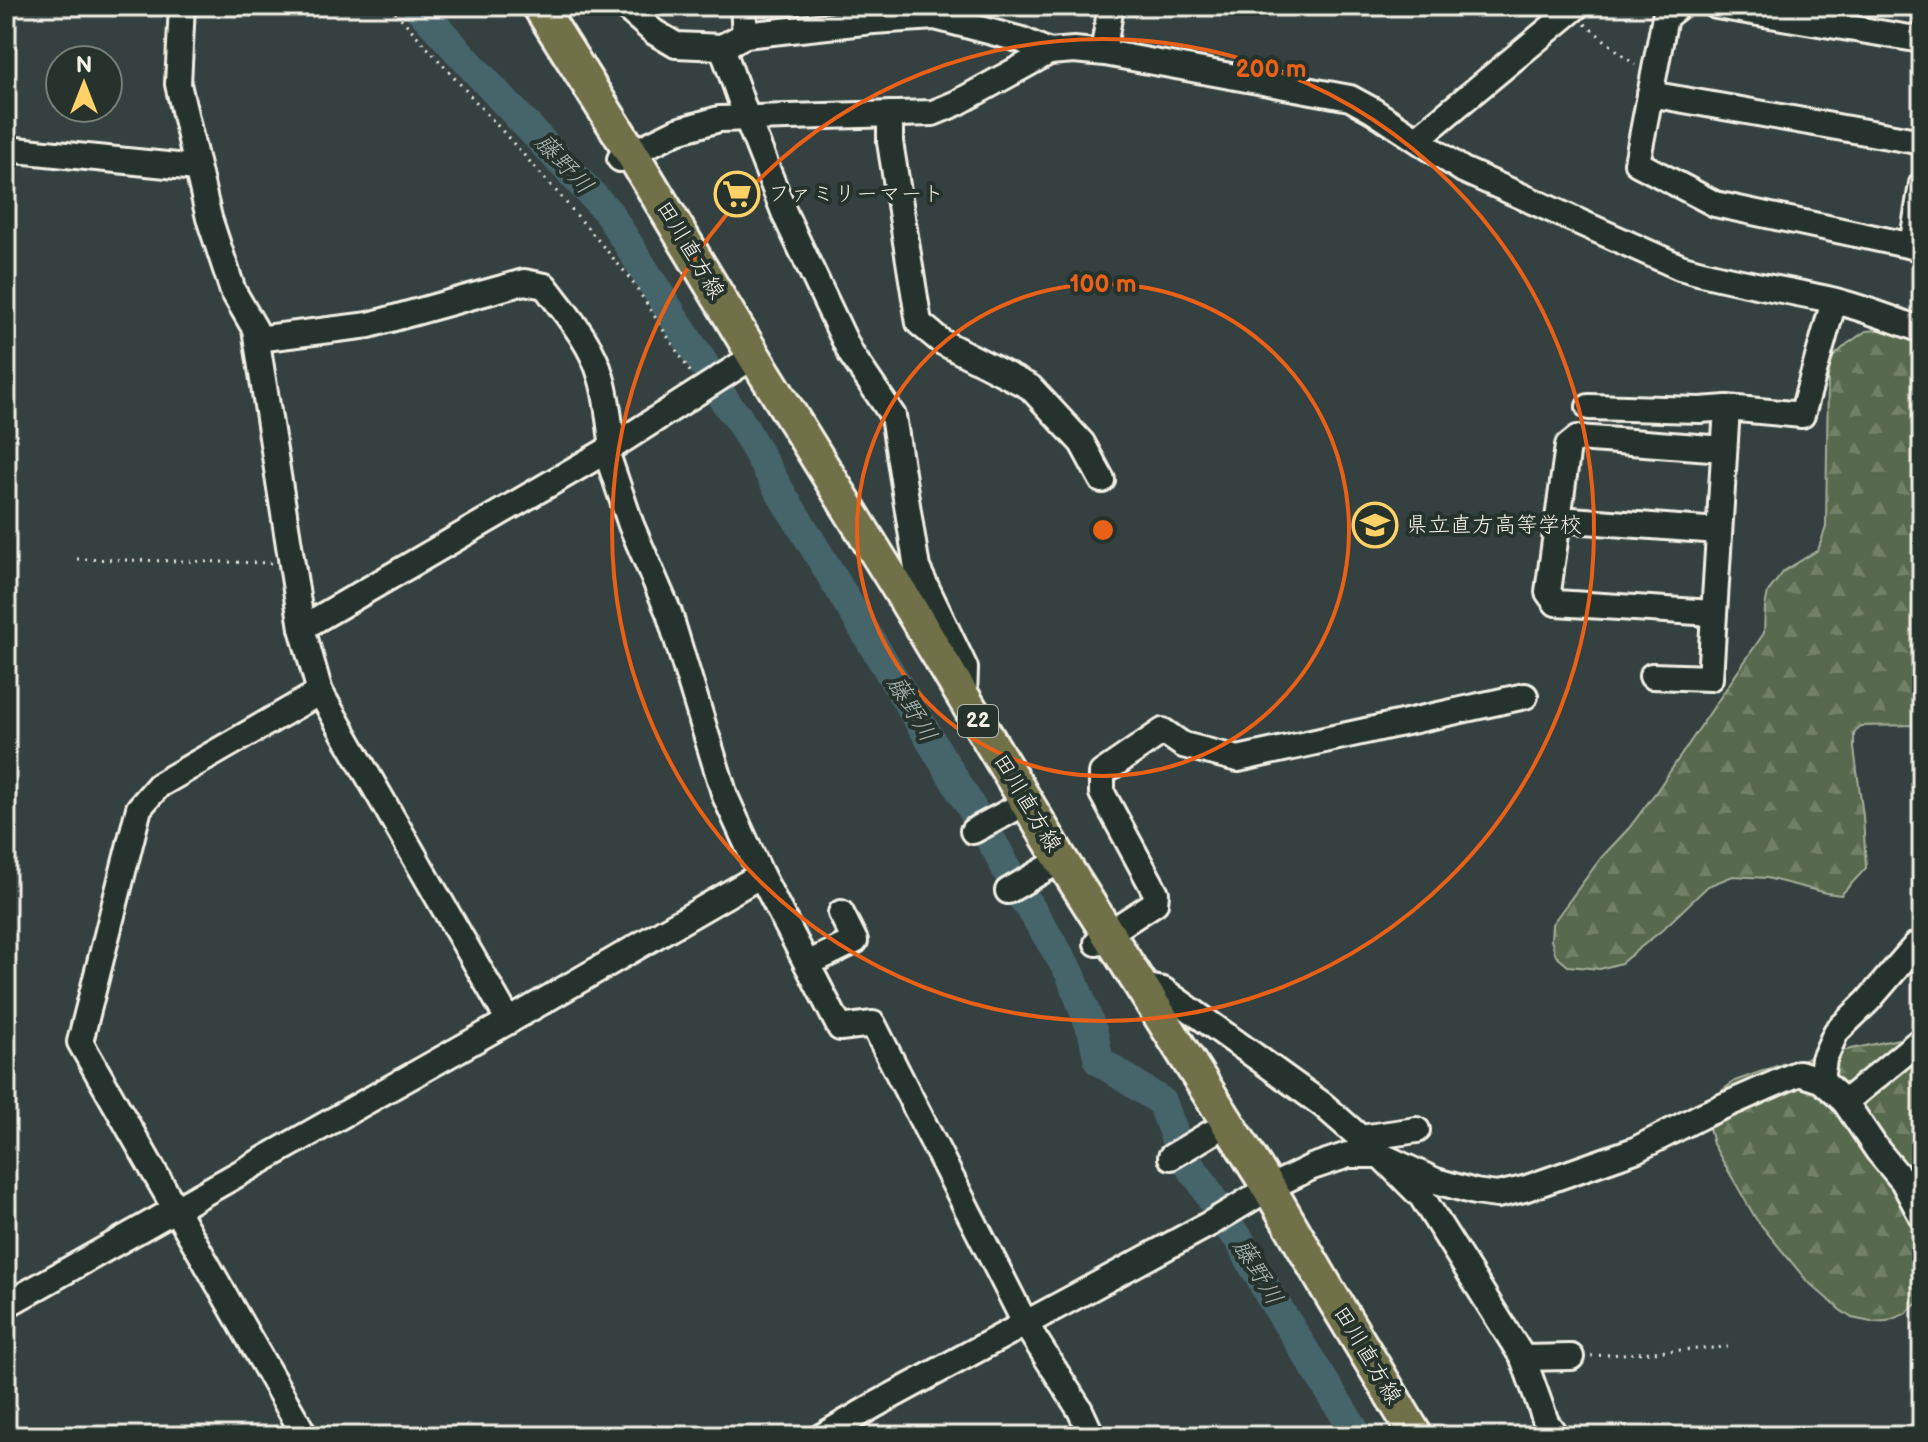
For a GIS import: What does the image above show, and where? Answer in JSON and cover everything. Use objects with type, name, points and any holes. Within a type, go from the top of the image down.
[{"type":"main road","name":"田川直方線","points":[[524,6],[625,156]]},
{"type":"main road","name":"田川直方線","points":[[539,6],[747,360],[895,583],[1013,809],[1048,867],[1142,986],[1255,1197],[1395,1436]]},
{"type":"main road","name":"田川直方線","points":[[957,702],[1060,858],[1210,1133],[1255,1197],[1328,1290],[1416,1436]]},
{"type":"street","points":[[624,6],[654,32],[676,45],[722,47],[745,35],[935,17],[1022,40],[1049,52]]},
{"type":"street","points":[[743,6],[745,35]]},
{"type":"street","points":[[1105,41],[1111,6]]},
{"type":"street","points":[[1679,6],[1665,17],[1637,163],[1715,204],[1912,246],[1922,184]]},
{"type":"street","points":[[1716,6],[1922,40]]},
{"type":"street","points":[[182,8],[178,84],[209,218],[233,291],[255,329],[302,628],[320,692],[509,1021]]},
{"type":"street","points":[[1417,139],[1573,9]]},
{"type":"street","points":[[722,47],[786,217],[851,354],[893,416],[917,568],[965,668],[957,702]]},
{"type":"street","points":[[625,156],[677,131],[719,119],[933,113],[1049,52],[1074,50],[1105,53],[1350,98],[1463,170],[1680,267],[1716,278],[1834,301],[1922,330]]},
{"type":"street","points":[[1652,85],[1922,142]]},
{"type":"street","points":[[890,114],[890,142],[919,323],[942,342],[1030,387],[1082,443],[1102,480]]},
{"type":"street","points":[[6,149],[197,168]]},
{"type":"street","points":[[257,339],[369,325],[524,282],[545,286],[571,320],[593,356],[602,378],[609,449],[631,525],[669,613],[725,796],[761,875],[840,1028],[873,1024],[1026,1325],[1080,1410],[1092,1436]]},
{"type":"street","points":[[1589,407],[1727,408],[1802,415],[1834,301]]},
{"type":"street","points":[[302,628],[609,449],[747,360]]},
{"type":"street","points":[[1652,676],[1710,678],[1727,408]]},
{"type":"street","points":[[1713,613],[1556,603],[1548,592],[1568,446],[1578,438],[1724,449]]},
{"type":"street","points":[[1558,519],[1719,531]]},
{"type":"street","points":[[305,1436],[80,1042],[139,808],[159,785],[320,692]]},
{"type":"street","points":[[1103,938],[1155,903],[1156,893],[1102,793],[1102,773],[1163,731],[1183,745],[1238,759],[1525,696]]},
{"type":"street","points":[[973,831],[1013,809]]},
{"type":"street","points":[[1008,891],[1048,867]]},
{"type":"street","points":[[6,1305],[761,875]]},
{"type":"street","points":[[807,964],[855,941],[841,913]]},
{"type":"street","points":[[1821,1080],[1824,1059],[1836,1032],[1868,1001],[1916,945],[1922,943]]},
{"type":"street","points":[[1142,986],[1163,990],[1323,1105],[1422,1197],[1523,1358],[1546,1422],[1556,1436]]},
{"type":"street","points":[[1845,1102],[1922,1039]]},
{"type":"street","points":[[822,1436],[1255,1197],[1312,1167],[1348,1155],[1380,1155],[1436,1181],[1497,1195],[1524,1189],[1635,1150],[1701,1116],[1799,1073],[1821,1080],[1845,1102],[1903,1181],[1922,1217]]},
{"type":"street","points":[[1361,1138],[1417,1130]]},
{"type":"street","points":[[1171,1157],[1210,1133]]},
{"type":"street","points":[[1523,1358],[1571,1357]]},
{"type":"path","points":[[390,6],[630,278],[701,389]]},
{"type":"path","points":[[1573,9],[1635,65],[1652,85]]},
{"type":"path","points":[[77,559],[292,563]]},
{"type":"path","points":[[1571,1357],[1728,1347]]},
{"type":"green space","points":[[1891,329],[1922,333],[1922,725],[1860,726],[1854,734],[1866,868],[1841,895],[1767,878],[1733,876],[1708,886],[1661,931],[1621,963],[1600,969],[1568,966],[1556,956],[1551,940],[1552,924],[1656,792],[1764,633],[1768,592],[1784,571],[1818,550],[1826,527],[1828,374],[1833,357],[1866,331]]},
{"type":"green space","points":[[1922,1034],[1922,1299],[1905,1314],[1887,1321],[1852,1318],[1807,1281],[1756,1219],[1713,1144],[1709,1128],[1715,1100],[1735,1081],[1785,1063]]},
{"type":"waterway","points":[[12,141],[15,6]]},
{"type":"waterway","name":"藤野川","points":[[417,6],[608,212],[724,400],[737,416],[998,852],[1019,894],[1070,973],[1093,1033],[1099,1061],[1162,1102],[1182,1156],[1239,1239],[1269,1294],[1358,1436]]},
{"type":"place","name":"ファミリーマート","points":[[737,194]]},
{"type":"place","name":"県立直方高等学校","points":[[1375,525]]}]
